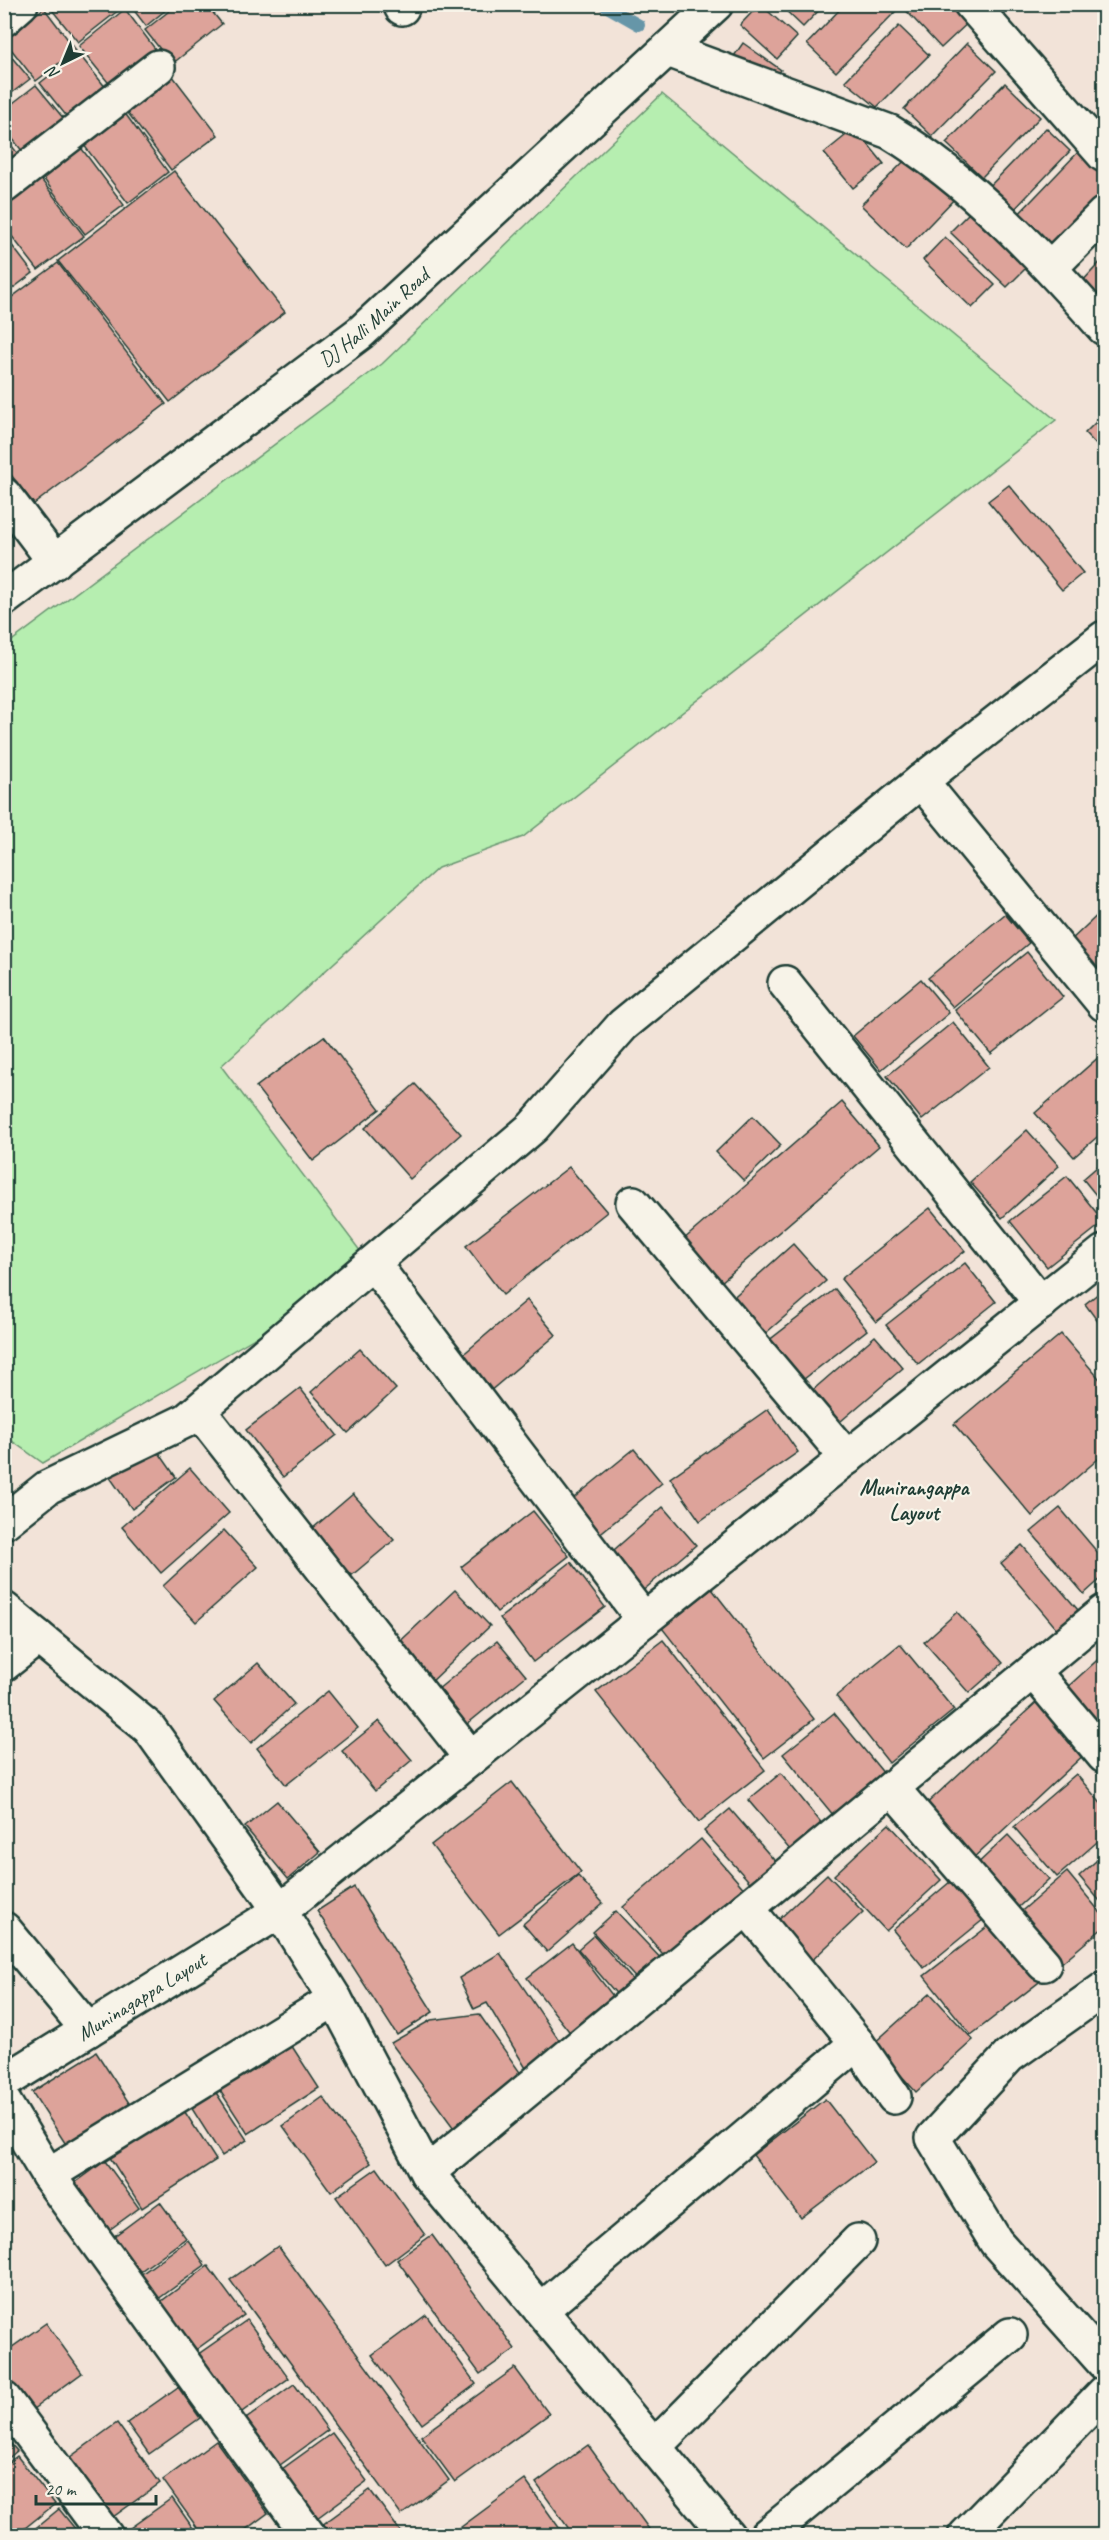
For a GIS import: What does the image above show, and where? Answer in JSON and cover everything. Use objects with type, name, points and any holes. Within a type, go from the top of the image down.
[{"type":"street","points":[[4,19],[21,4]]},
{"type":"street","name":"DJ Halli Main Road","points":[[4,599],[360,333],[716,4]]},
{"type":"street","points":[[971,4],[1104,155]]},
{"type":"street","points":[[668,50],[890,132],[924,153],[1051,267],[1104,328]]},
{"type":"street","points":[[4,186],[158,67]]},
{"type":"street","points":[[1051,267],[1104,214]]},
{"type":"street","points":[[4,495],[55,562]]},
{"type":"street","points":[[4,1522],[48,1487],[187,1420],[199,1411],[533,1127],[623,1025],[921,781],[1104,638]]},
{"type":"street","points":[[921,781],[1104,1004]]},
{"type":"street","points":[[784,983],[1041,1303]]},
{"type":"street","points":[[633,1203],[847,1458]]},
{"type":"street","name":"Muninagappa Layout","points":[[4,2082],[280,1911],[1104,1252]]},
{"type":"street","points":[[373,1263],[644,1620]]},
{"type":"street","points":[[199,1411],[471,1758]]},
{"type":"street","points":[[4,1609],[149,1728],[280,1911],[335,1999],[427,2173],[728,2535]]},
{"type":"street","points":[[427,2173],[1104,1612]]},
{"type":"street","points":[[4,1664],[38,1637]]},
{"type":"street","points":[[1033,1671],[1104,1756]]},
{"type":"street","points":[[892,1788],[1044,1964]]},
{"type":"street","points":[[747,1908],[857,2043],[894,2097]]},
{"type":"street","points":[[4,1929],[88,2030]]},
{"type":"street","points":[[1104,1989],[1009,2056],[933,2138],[996,2242],[1104,2363]]},
{"type":"street","points":[[48,2175],[335,1999]]},
{"type":"street","points":[[541,2310],[857,2043]]},
{"type":"street","points":[[4,2102],[48,2175],[309,2535]]},
{"type":"street","points":[[654,2447],[858,2241]]},
{"type":"street","points":[[766,2535],[1010,2336]]},
{"type":"street","points":[[965,2535],[1104,2393]]},
{"type":"street","points":[[4,2399],[106,2535]]},
{"type":"green space","points":[[662,94],[1056,420],[523,837],[438,868],[221,1066],[373,1268],[43,1463],[5,1436],[5,646],[382,364]]},
{"type":"building","points":[[122,4],[124,6],[78,42],[48,5]]},
{"type":"building","points":[[129,4],[173,4],[146,26]]},
{"type":"building","points":[[178,4],[206,4],[222,24],[172,64],[145,30]]},
{"type":"building","points":[[760,4],[797,37],[777,59],[740,25]]},
{"type":"building","points":[[779,4],[825,4],[803,27]]},
{"type":"building","points":[[845,4],[892,4],[897,10],[836,72],[807,44]]},
{"type":"building","points":[[900,4],[957,4],[971,20],[941,48]]},
{"type":"building","points":[[44,8],[76,50],[36,81],[4,40]]},
{"type":"building","points":[[125,9],[156,50],[111,86],[79,46]]},
{"type":"building","points":[[899,26],[929,55],[877,107],[845,81]]},
{"type":"building","points":[[743,43],[781,70],[772,82],[734,56]]},
{"type":"building","points":[[967,43],[996,71],[932,136],[904,109]]},
{"type":"building","points":[[4,48],[30,79],[4,99]]},
{"type":"building","points":[[78,53],[106,88],[68,118],[40,83]]},
{"type":"building","points":[[172,75],[218,135],[171,170],[125,109]]},
{"type":"building","points":[[1005,83],[1040,117],[982,177],[946,143]]},
{"type":"building","points":[[36,85],[64,119],[23,152],[4,128],[4,110]]},
{"type":"building","points":[[124,112],[168,172],[128,203],[83,144]]},
{"type":"building","points":[[855,128],[884,164],[853,188],[824,153]]},
{"type":"building","points":[[1046,128],[1070,151],[1010,214],[986,190]]},
{"type":"building","points":[[4,136],[19,155],[4,166]]},
{"type":"building","points":[[79,145],[124,205],[85,234],[40,174]]},
{"type":"building","points":[[1081,149],[1104,171],[1104,202],[1051,257],[1013,220]]},
{"type":"building","points":[[914,151],[959,194],[906,249],[861,205]]},
{"type":"building","points":[[174,171],[285,312],[170,402],[58,261]]},
{"type":"building","points":[[40,178],[84,236],[38,270],[4,226],[4,204]]},
{"type":"building","points":[[976,206],[1033,261],[1007,287],[950,232]]},
{"type":"building","points":[[4,235],[33,273],[4,295]]},
{"type":"building","points":[[945,237],[995,285],[972,308],[923,260]]},
{"type":"building","points":[[1104,258],[1104,307],[1080,284]]},
{"type":"building","points":[[58,263],[166,404],[34,504],[4,466],[4,303]]},
{"type":"building","points":[[1104,414],[1104,453],[1085,433]]},
{"type":"building","points":[[1009,485],[1083,573],[1062,590],[988,501]]},
{"type":"building","points":[[1104,909],[1104,967],[1098,972],[1070,941]]},
{"type":"building","points":[[1005,914],[1029,943],[953,1007],[928,978]]},
{"type":"building","points":[[1027,952],[1063,997],[991,1054],[955,1010]]},
{"type":"building","points":[[921,979],[949,1013],[881,1070],[853,1036]]},
{"type":"building","points":[[953,1022],[989,1067],[922,1120],[887,1076]]},
{"type":"building","points":[[324,1036],[380,1109],[313,1161],[256,1087]]},
{"type":"building","points":[[1100,1056],[1104,1062],[1104,1131],[1074,1157],[1035,1113]]},
{"type":"building","points":[[415,1084],[461,1134],[410,1179],[365,1128]]},
{"type":"building","points":[[842,1102],[879,1146],[720,1283],[683,1240]]},
{"type":"building","points":[[753,1116],[781,1145],[744,1181],[716,1152]]},
{"type":"building","points":[[1027,1130],[1059,1166],[1002,1218],[970,1182]]},
{"type":"building","points":[[1104,1161],[1104,1205],[1083,1179]]},
{"type":"building","points":[[569,1167],[607,1212],[503,1295],[466,1246]]},
{"type":"building","points":[[1067,1176],[1104,1222],[1047,1267],[1010,1221]]},
{"type":"building","points":[[930,1208],[965,1251],[876,1322],[841,1279]]},
{"type":"building","points":[[793,1244],[826,1281],[760,1338],[728,1302]]},
{"type":"building","points":[[965,1263],[996,1302],[918,1364],[886,1325]]},
{"type":"building","points":[[835,1289],[867,1330],[795,1386],[763,1345]]},
{"type":"building","points":[[1104,1289],[1104,1330],[1085,1304]]},
{"type":"building","points":[[527,1300],[556,1335],[489,1392],[460,1357]]},
{"type":"building","points":[[1061,1334],[1104,1384],[1104,1454],[1032,1516],[954,1424]]},
{"type":"building","points":[[875,1336],[903,1368],[834,1427],[807,1395]]},
{"type":"building","points":[[360,1349],[396,1389],[348,1433],[311,1392]]},
{"type":"building","points":[[300,1388],[337,1435],[283,1477],[246,1430]]},
{"type":"building","points":[[768,1409],[798,1452],[700,1521],[670,1478]]},
{"type":"building","points":[[153,1444],[176,1477],[132,1509],[109,1476]]},
{"type":"building","points":[[634,1449],[662,1483],[592,1540],[564,1506]]},
{"type":"building","points":[[190,1468],[229,1513],[161,1573],[122,1527]]},
{"type":"building","points":[[353,1494],[394,1540],[345,1581],[305,1535]]},
{"type":"building","points":[[663,1507],[696,1545],[639,1594],[607,1556]]},
{"type":"building","points":[[1060,1508],[1104,1560],[1104,1576],[1084,1594],[1031,1532]]},
{"type":"building","points":[[533,1511],[569,1556],[497,1612],[461,1567]]},
{"type":"building","points":[[224,1530],[258,1567],[196,1622],[163,1586]]},
{"type":"building","points":[[1022,1545],[1078,1610],[1057,1629],[1001,1563]]},
{"type":"building","points":[[571,1562],[605,1607],[533,1662],[500,1618]]},
{"type":"building","points":[[712,1589],[814,1719],[764,1758],[662,1628]]},
{"type":"building","points":[[455,1590],[490,1626],[428,1685],[393,1648]]},
{"type":"building","points":[[957,1612],[1003,1663],[969,1693],[924,1642]]},
{"type":"building","points":[[663,1640],[765,1770],[699,1822],[596,1692]]},
{"type":"building","points":[[497,1641],[526,1676],[461,1729],[432,1694]]},
{"type":"building","points":[[900,1644],[954,1710],[889,1763],[836,1696]]},
{"type":"building","points":[[1104,1654],[1104,1721],[1096,1729],[1062,1692]]},
{"type":"building","points":[[258,1663],[294,1704],[251,1743],[214,1701]]},
{"type":"building","points":[[328,1691],[358,1728],[286,1785],[257,1748]]},
{"type":"building","points":[[1041,1698],[1089,1750],[971,1860],[922,1808]]},
{"type":"building","points":[[834,1713],[885,1775],[834,1816],[783,1754]]},
{"type":"building","points":[[379,1721],[412,1760],[375,1791],[342,1751]]},
{"type":"building","points":[[781,1773],[823,1825],[791,1851],[748,1800]]},
{"type":"building","points":[[1076,1774],[1104,1807],[1104,1836],[1057,1877],[1014,1827]]},
{"type":"building","points":[[512,1782],[581,1872],[499,1934],[431,1845]]},
{"type":"building","points":[[277,1801],[320,1852],[288,1879],[245,1827]]},
{"type":"building","points":[[730,1809],[780,1867],[755,1888],[704,1831]]},
{"type":"building","points":[[889,1824],[941,1880],[886,1931],[834,1875]]},
{"type":"building","points":[[1008,1835],[1049,1879],[1012,1913],[971,1870]]},
{"type":"building","points":[[701,1839],[746,1891],[667,1959],[623,1907]]},
{"type":"building","points":[[1104,1854],[1104,1906],[1079,1876]]},
{"type":"building","points":[[1067,1872],[1104,1917],[1104,1927],[1059,1965],[1017,1915]]},
{"type":"building","points":[[827,1874],[863,1912],[807,1965],[771,1927]]},
{"type":"building","points":[[578,1876],[603,1903],[547,1952],[523,1924]]},
{"type":"building","points":[[957,1876],[989,1915],[924,1968],[893,1930]]},
{"type":"building","points":[[354,1887],[433,2012],[397,2035],[317,1911]]},
{"type":"building","points":[[616,1911],[666,1964],[643,1986],[593,1932]]},
{"type":"building","points":[[996,1920],[1043,1979],[971,2035],[924,1976]]},
{"type":"building","points":[[594,1935],[636,1984],[620,1998],[578,1949]]},
{"type":"building","points":[[572,1943],[616,2000],[572,2035],[527,1978]]},
{"type":"building","points":[[500,1953],[563,2046],[527,2070],[487,2003],[474,2009],[459,1978]]},
{"type":"building","points":[[930,1993],[973,2040],[916,2092],[873,2044]]},
{"type":"building","points":[[479,2014],[524,2078],[456,2131],[391,2043],[431,2020]]},
{"type":"building","points":[[284,2034],[319,2088],[248,2134],[213,2080]]},
{"type":"building","points":[[96,2052],[131,2106],[67,2146],[32,2092]]},
{"type":"building","points":[[213,2088],[247,2140],[222,2156],[189,2104]]},
{"type":"building","points":[[323,2097],[371,2163],[331,2192],[283,2126]]},
{"type":"building","points":[[825,2099],[874,2162],[801,2218],[753,2155]]},
{"type":"building","points":[[183,2109],[216,2160],[142,2208],[109,2156]]},
{"type":"building","points":[[105,2161],[139,2208],[109,2230],[75,2183]]},
{"type":"building","points":[[377,2168],[425,2235],[385,2265],[336,2197]]},
{"type":"building","points":[[160,2202],[186,2238],[135,2275],[109,2240]]},
{"type":"building","points":[[432,2235],[515,2349],[480,2374],[397,2260]]},
{"type":"building","points":[[188,2240],[205,2265],[154,2302],[136,2278]]},
{"type":"building","points":[[278,2246],[449,2480],[401,2515],[230,2280]]},
{"type":"building","points":[[208,2266],[244,2315],[190,2354],[155,2306]]},
{"type":"building","points":[[426,2315],[476,2384],[422,2424],[372,2355]]},
{"type":"building","points":[[247,2320],[289,2378],[239,2414],[197,2355]]},
{"type":"building","points":[[46,2323],[82,2373],[25,2415],[4,2387],[4,2353]]},
{"type":"building","points":[[515,2368],[549,2414],[455,2482],[421,2436]]},
{"type":"building","points":[[294,2384],[328,2430],[280,2465],[246,2419]]},
{"type":"building","points":[[178,2387],[200,2418],[149,2454],[127,2423]]},
{"type":"building","points":[[117,2423],[160,2483],[106,2522],[62,2463]]},
{"type":"building","points":[[332,2433],[367,2481],[313,2521],[278,2472]]},
{"type":"building","points":[[4,2436],[17,2451],[4,2462]]},
{"type":"building","points":[[216,2441],[268,2513],[237,2536],[203,2536],[163,2480]]},
{"type":"building","points":[[588,2445],[654,2536],[574,2536],[536,2483]]},
{"type":"building","points":[[17,2456],[55,2504],[15,2536],[4,2536],[4,2466]]},
{"type":"building","points":[[525,2480],[565,2536],[449,2536]]},
{"type":"building","points":[[370,2490],[403,2535],[324,2536],[318,2528]]},
{"type":"building","points":[[172,2498],[197,2534],[119,2536]]},
{"type":"building","points":[[59,2509],[81,2536],[26,2536]]},
{"type":"waterway","points":[[602,4],[639,25]]},
{"type":"district","name":"Munirangappa Layout","points":[[914,1500]]}]
